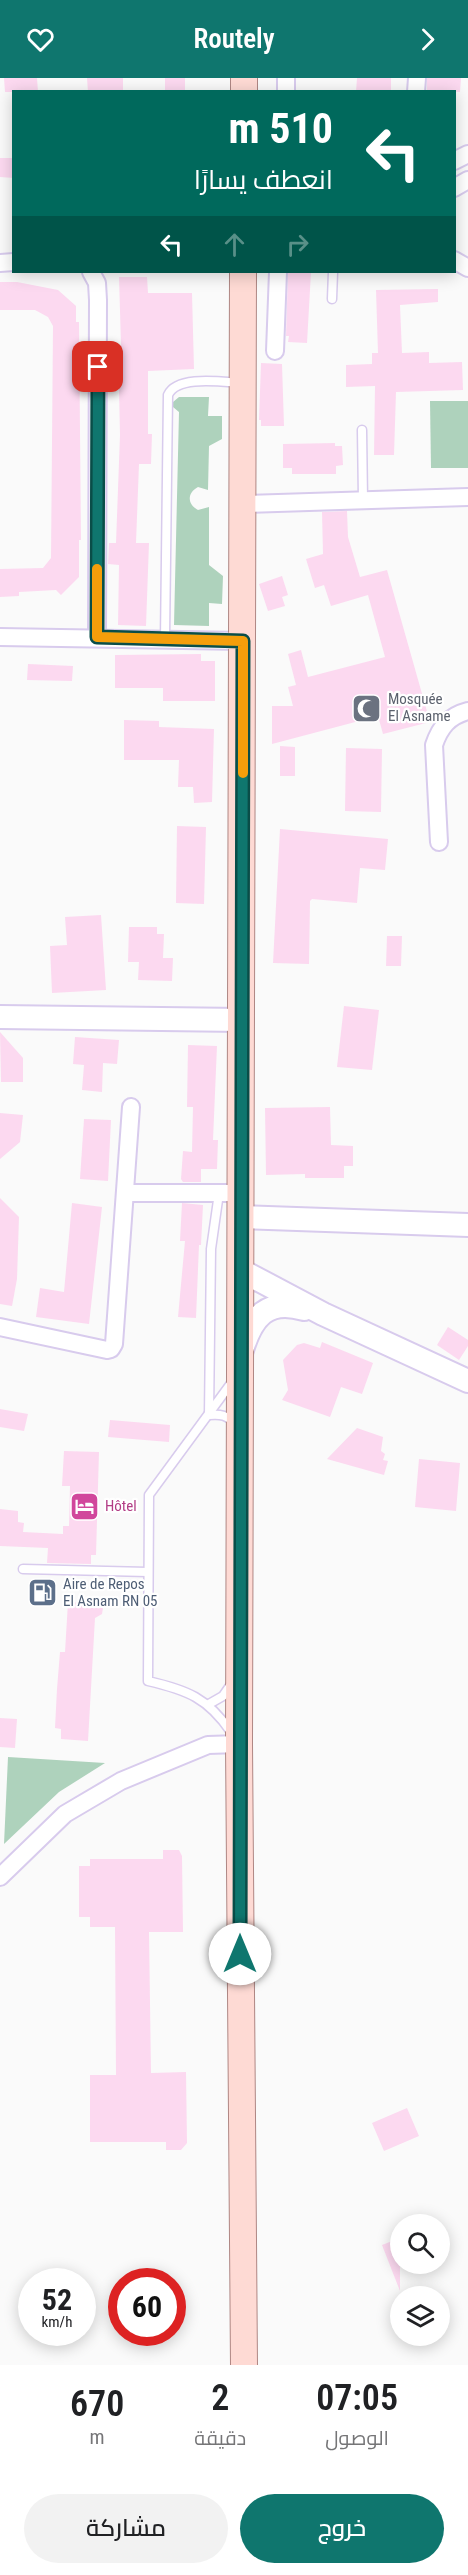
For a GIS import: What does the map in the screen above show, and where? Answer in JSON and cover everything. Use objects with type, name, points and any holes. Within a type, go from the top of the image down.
[{"type":"main road","points":[[243,273],[243,1020],[235,1201],[242,1271],[239,1744],[244,2365]]},
{"type":"street","points":[[92,273],[97,283],[98,300],[97,637]]},
{"type":"street","points":[[275,351],[278,273]]},
{"type":"street","points":[[243,504],[468,497]]},
{"type":"street","points":[[0,637],[243,641]]},
{"type":"street","points":[[439,842],[434,745],[438,731],[447,720],[468,711]]},
{"type":"street","points":[[0,1017],[243,1020]]},
{"type":"street","points":[[0,1327],[107,1350],[114,1344],[131,1107]]},
{"type":"street","points":[[125,1193],[235,1201],[468,1226]]},
{"type":"street","points":[[242,1271],[323,1314],[468,1381]]},
{"type":"street","points":[[241,1360],[246,1335],[255,1320],[266,1310],[282,1305],[323,1314]]},
{"type":"street","points":[[0,1877],[65,1814],[121,1781],[208,1745],[239,1744]]},
{"type":"lane","points":[[332,300],[333,273]]},
{"type":"lane","points":[[165,639],[168,394],[171,388],[184,383],[243,383]]},
{"type":"lane","points":[[362,430],[363,500]]},
{"type":"lane","points":[[209,1415],[211,1249],[235,1201]]},
{"type":"lane","points":[[239,1744],[209,1704],[183,1689],[148,1681],[148,1572],[149,1495],[209,1415],[241,1360]]},
{"type":"lane","points":[[209,1415],[222,1414],[231,1418],[241,1432]]},
{"type":"lane","points":[[23,1569],[148,1572]]},
{"type":"lane","points":[[209,1704],[223,1696],[231,1685],[240,1663]]},
{"type":"green space","points":[[179,397],[209,397],[208,416],[222,416],[222,439],[209,446],[208,490],[198,487],[190,495],[190,502],[194,508],[198,510],[209,507],[209,565],[223,576],[222,604],[209,603],[209,626],[174,625],[179,412],[173,407],[173,402]]},
{"type":"green space","points":[[430,401],[468,401],[468,468],[431,468]]},
{"type":"green space","points":[[8,1757],[105,1763],[59,1792],[4,1844]]},
{"type":"building","points":[[4,78],[37,78],[38,90],[5,92]]},
{"type":"building","points":[[87,78],[123,78],[123,90],[88,90]]},
{"type":"building","points":[[165,78],[185,78],[185,90],[165,90]]},
{"type":"building","points":[[357,78],[391,78],[391,90],[356,90]]},
{"type":"building","points":[[427,78],[461,78],[460,92],[427,90]]},
{"type":"building","points":[[0,158],[12,158],[12,178],[0,177]]},
{"type":"building","points":[[288,273],[311,273],[307,343],[288,342],[289,336],[286,336]]},
{"type":"building","points":[[119,277],[147,277],[148,293],[192,293],[194,369],[148,371],[148,434],[152,434],[151,464],[139,464],[136,543],[149,543],[146,626],[118,625],[119,565],[108,564],[109,543],[116,543],[120,435]]},
{"type":"building","points":[[0,282],[17,282],[58,290],[76,306],[76,322],[79,322],[81,540],[79,540],[79,577],[61,595],[56,590],[19,592],[19,596],[0,597],[0,569],[43,568],[51,558],[53,326],[48,317],[35,310],[0,310]]},
{"type":"building","points":[[438,289],[438,302],[400,305],[402,353],[429,352],[429,363],[462,362],[463,390],[396,392],[394,455],[374,455],[375,386],[346,387],[346,365],[372,364],[372,353],[378,353],[376,290]]},
{"type":"building","points":[[261,363],[282,364],[284,426],[261,426],[261,420],[259,420]]},
{"type":"building","points":[[335,443],[335,446],[342,446],[343,465],[336,466],[336,474],[292,474],[292,468],[283,468],[283,444]]},
{"type":"building","points":[[347,511],[348,537],[360,577],[387,570],[430,722],[383,734],[378,716],[272,744],[272,706],[293,706],[288,687],[296,685],[288,654],[301,650],[308,677],[385,657],[368,595],[331,606],[324,585],[315,588],[306,559],[323,554],[322,512]]},
{"type":"building","points":[[282,576],[288,595],[282,597],[285,606],[268,611],[259,584]]},
{"type":"building","points":[[201,654],[201,661],[215,661],[215,701],[163,701],[163,688],[115,688],[115,655]]},
{"type":"building","points":[[28,664],[73,666],[72,681],[27,680]]},
{"type":"building","points":[[124,720],[159,721],[159,727],[214,729],[212,802],[194,803],[193,787],[178,787],[179,760],[124,760]]},
{"type":"building","points":[[280,746],[295,747],[295,776],[280,776]]},
{"type":"building","points":[[346,748],[382,749],[381,812],[345,811]]},
{"type":"building","points":[[177,826],[206,827],[204,904],[176,903]]},
{"type":"building","points":[[280,829],[388,839],[385,870],[360,868],[357,903],[312,899],[310,901],[309,964],[273,963]]},
{"type":"building","points":[[101,915],[106,990],[52,993],[50,946],[67,945],[65,917]]},
{"type":"building","points":[[129,927],[157,927],[157,934],[164,934],[163,958],[173,958],[172,981],[138,980],[139,962],[128,962]]},
{"type":"building","points":[[387,936],[402,936],[401,966],[386,966]]},
{"type":"building","points":[[344,1006],[379,1010],[372,1070],[337,1067]]},
{"type":"building","points":[[0,1032],[23,1058],[23,1082],[1,1082]]},
{"type":"building","points":[[75,1037],[119,1040],[117,1064],[103,1063],[102,1092],[82,1090],[84,1065],[73,1064]]},
{"type":"building","points":[[188,1045],[217,1046],[213,1140],[218,1140],[217,1169],[201,1169],[201,1182],[183,1182],[181,1179],[183,1151],[192,1152],[193,1107],[187,1107]]},
{"type":"building","points":[[330,1107],[331,1145],[353,1146],[353,1166],[344,1166],[344,1178],[305,1178],[305,1174],[266,1175],[265,1108]]},
{"type":"building","points":[[0,1113],[23,1115],[20,1142],[0,1159]]},
{"type":"building","points":[[84,1119],[111,1120],[108,1181],[80,1179]]},
{"type":"building","points":[[0,1198],[19,1217],[17,1279],[12,1306],[0,1304]]},
{"type":"building","points":[[72,1203],[102,1207],[89,1324],[36,1317],[40,1288],[64,1292]]},
{"type":"building","points":[[182,1203],[203,1205],[196,1318],[178,1317],[185,1241],[180,1241]]},
{"type":"building","points":[[448,1327],[468,1340],[468,1346],[459,1360],[437,1345]]},
{"type":"building","points":[[322,1342],[373,1363],[362,1394],[341,1387],[330,1417],[282,1400],[288,1390],[283,1360],[297,1345],[304,1343],[320,1348]]},
{"type":"building","points":[[0,1409],[28,1414],[24,1431],[0,1427]]},
{"type":"building","points":[[110,1420],[170,1425],[169,1442],[108,1437]]},
{"type":"building","points":[[357,1428],[383,1437],[381,1451],[385,1454],[383,1460],[388,1461],[384,1475],[327,1459]]},
{"type":"building","name":"Hôtel","points":[[64,1451],[99,1452],[96,1555],[91,1555],[91,1564],[47,1563],[48,1548],[0,1546],[0,1509],[18,1511],[18,1522],[24,1523],[23,1532],[63,1534],[63,1526],[69,1526],[70,1486],[62,1486]]},
{"type":"building","points":[[419,1459],[460,1463],[456,1511],[415,1507]]},
{"type":"building","points":[[93,1598],[98,1599],[103,1608],[102,1614],[95,1618],[88,1741],[61,1739],[61,1729],[55,1728],[60,1652],[65,1652],[68,1602],[85,1603]]},
{"type":"building","points":[[0,1718],[17,1719],[15,1748],[0,1747]]},
{"type":"building","points":[[163,1850],[179,1850],[182,1856],[183,1932],[149,1932],[151,2073],[186,2072],[187,2143],[181,2150],[166,2150],[166,2142],[90,2142],[90,2075],[116,2075],[115,1927],[90,1927],[90,1917],[79,1917],[79,1866],[90,1866],[90,1859],[163,1859]]},
{"type":"building","points":[[407,2108],[419,2136],[384,2151],[372,2123]]},
{"type":"building","points":[[390,2242],[390,2265],[382,2245]]},
{"type":"building","points":[[393,2274],[400,2274],[400,2286]]},
{"type":"slow traffic","points":[[97,569],[97,637],[243,641],[243,773]]},
{"type":"place","name":"Mosquée El Asname","points":[[367,708]]},
{"type":"place","name":"Hôtel","points":[[84,1506]]},
{"type":"place","name":"Aire de Repos El Asnam RN 05","points":[[42,1593]]},
{"type":"route","points":[[98,367],[97,637],[243,641],[240,1954]]}]
